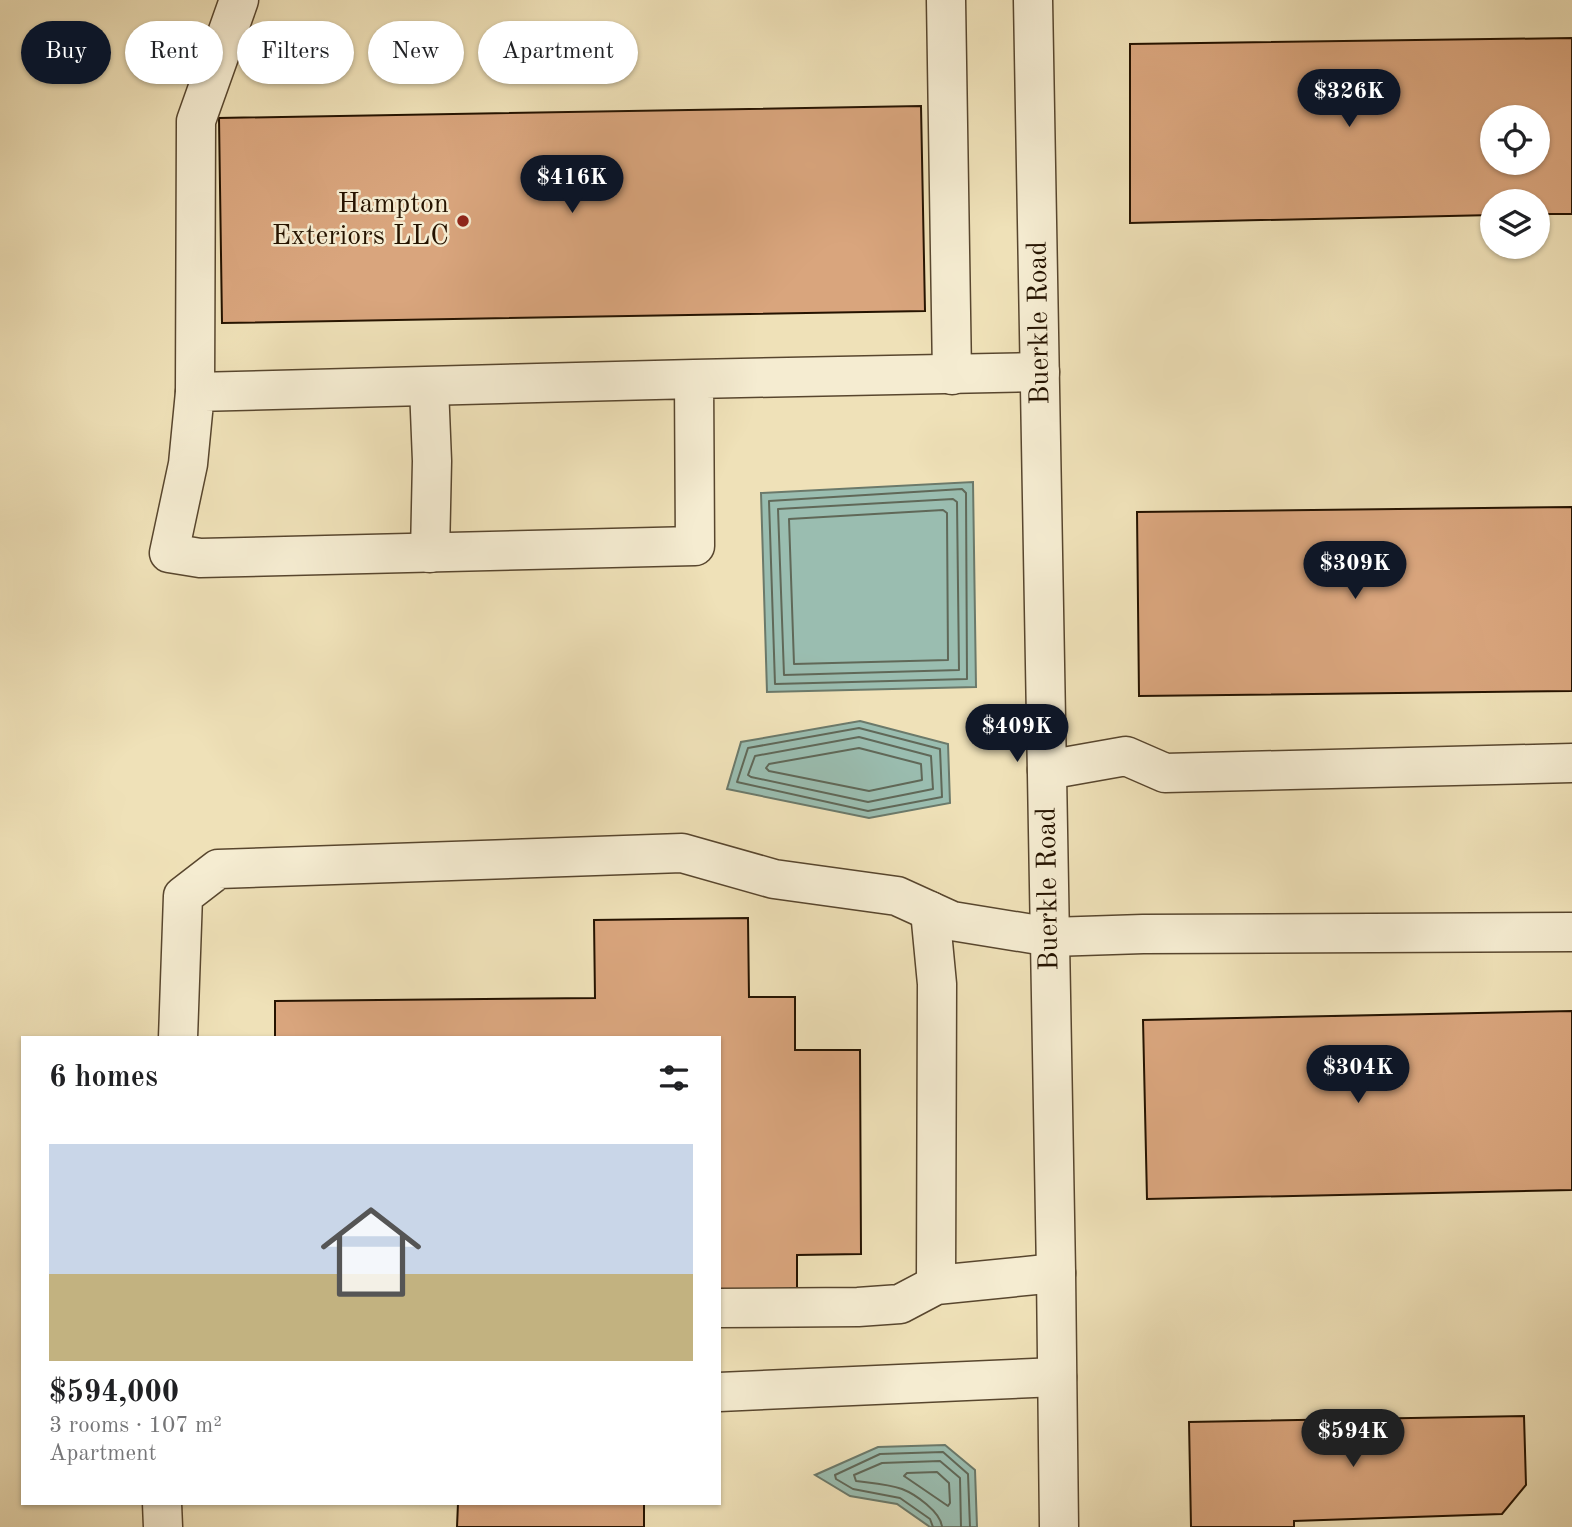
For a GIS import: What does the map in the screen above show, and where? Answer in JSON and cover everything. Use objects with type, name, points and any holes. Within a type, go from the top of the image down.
[{"type":"street","points":[[239,0],[195,121],[195,392],[188,464],[169,553],[200,558],[695,546],[694,379]]},
{"type":"street","points":[[946,0],[952,375]]},
{"type":"street","name":"Buerkle Road","points":[[1033,0],[1059,1527]]},
{"type":"street","points":[[195,392],[1040,372]]},
{"type":"street","points":[[429,387],[432,461],[430,553]]},
{"type":"street","points":[[1047,770],[1126,756],[1164,773],[1572,763]]},
{"type":"street","points":[[178,1036],[183,896],[218,869],[682,853],[774,879],[897,897],[952,920],[1051,937],[1157,933],[1572,932]]},
{"type":"street","points":[[930,911],[937,984],[936,1285]]},
{"type":"street","points":[[721,1308],[900,1304],[936,1285],[1056,1273]]},
{"type":"street","points":[[721,1392],[1057,1377]]},
{"type":"street","points":[[162,1505],[163,1527]]},
{"type":"water","points":[[973,482],[976,687],[767,692],[761,493]]},
{"type":"water","points":[[860,721],[948,744],[950,803],[869,818],[727,789],[741,742]]},
{"type":"water","points":[[945,1445],[975,1470],[977,1527],[930,1527],[897,1504],[850,1496],[815,1475],[878,1447]]},
{"type":"building","points":[[1572,38],[1572,214],[1550,214],[1550,189],[1480,189],[1480,215],[1130,223],[1130,44]]},
{"type":"building","points":[[921,106],[925,311],[222,323],[219,118]]},
{"type":"building","points":[[1572,507],[1572,691],[1139,696],[1137,512]]},
{"type":"building","points":[[748,918],[749,997],[795,997],[795,1050],[860,1050],[861,1254],[797,1255],[797,1290],[721,1291],[721,1036],[275,1036],[275,1001],[595,998],[594,920]]},
{"type":"building","points":[[1572,1011],[1572,1190],[1147,1199],[1143,1020]]},
{"type":"building","points":[[1524,1416],[1526,1485],[1502,1514],[1294,1521],[1294,1527],[1191,1527],[1189,1422]]},
{"type":"building","points":[[458,1505],[644,1505],[644,1527],[457,1527]]},
{"type":"place","name":"Hampton Exteriors LLC","points":[[463,221]]}]
